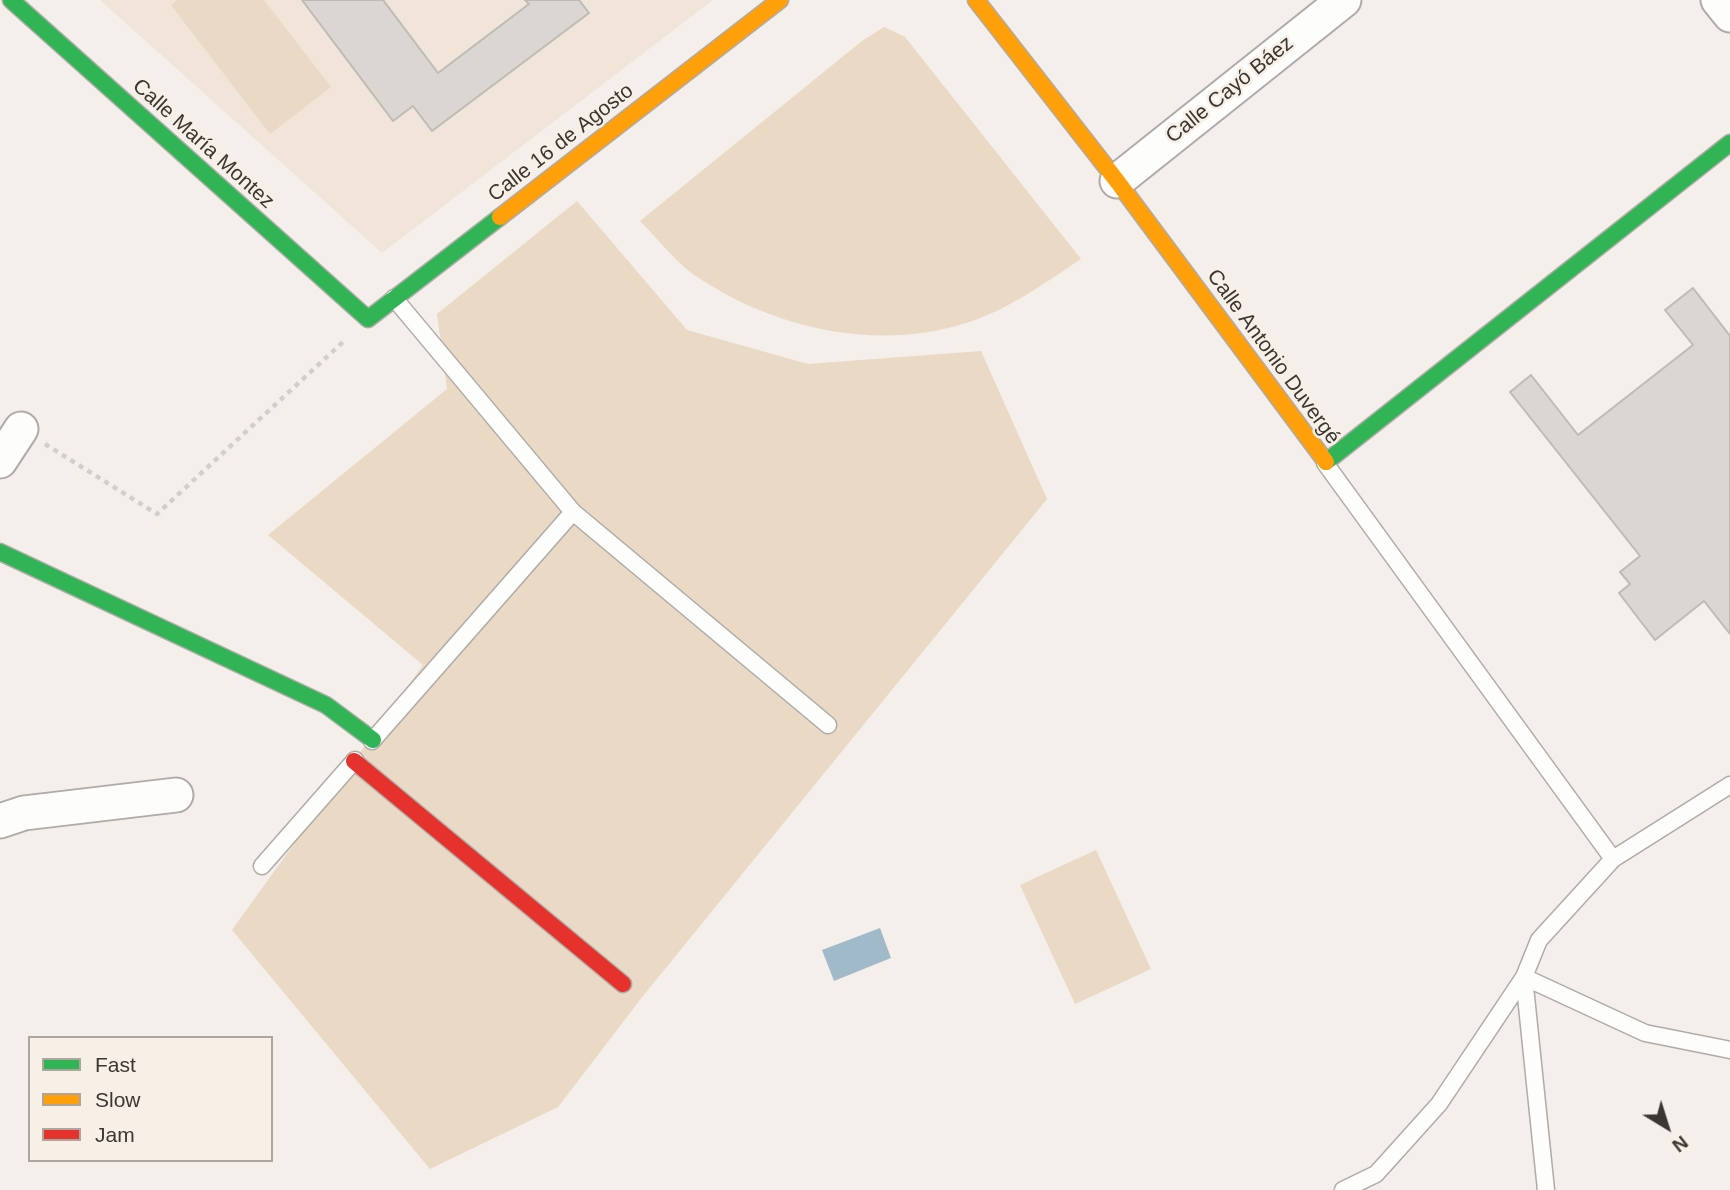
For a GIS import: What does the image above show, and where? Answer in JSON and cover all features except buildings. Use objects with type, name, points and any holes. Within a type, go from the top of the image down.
[{"type":"street","name":"Calle María Montez","points":[[10,0],[368,319]]},
{"type":"street","name":"Calle 16 de Agosto","points":[[368,319],[780,0]]},
{"type":"street","name":"Calle Antonio Duvergé","points":[[976,0],[1116,181],[1325,463],[1730,143]]},
{"type":"street","name":"Calle Cayó Báez","points":[[1116,181],[1344,0]]},
{"type":"street","points":[[1718,0],[1730,15]]},
{"type":"street","points":[[0,461],[21,429]]},
{"type":"street","points":[[0,552],[326,705],[373,740]]},
{"type":"street","points":[[354,761],[623,984]]},
{"type":"street","points":[[0,821],[24,813],[176,795]]},
{"type":"lane","points":[[394,298],[573,512],[828,725]]},
{"type":"lane","points":[[1325,463],[1613,859]]},
{"type":"lane","points":[[262,866],[573,512]]},
{"type":"lane","points":[[1343,1190],[1376,1174],[1439,1104],[1524,977],[1539,940],[1613,859],[1730,785]]},
{"type":"lane","points":[[1524,977],[1645,1033],[1730,1050]]},
{"type":"lane","points":[[1524,977],[1546,1190]]},
{"type":"path","points":[[21,429],[157,514],[368,319]]},
{"type":"shaded area","points":[[100,0],[713,0],[382,253]]},
{"type":"shaded area","points":[[177,0],[264,0],[331,87],[270,134],[171,5]]},
{"type":"shaded area","points":[[884,27],[905,37],[1081,259],[1026,295],[982,318],[931,331],[895,335],[824,330],[789,321],[723,293],[693,274],[672,256],[640,221],[862,41]]},
{"type":"shaded area","points":[[577,201],[687,330],[808,364],[981,351],[1047,499],[643,996],[558,1107],[430,1169],[232,930],[423,665],[268,535],[447,389],[437,314]]},
{"type":"shaded area","points":[[1096,850],[1151,969],[1075,1004],[1020,885]]},
{"type":"water","points":[[880,928],[891,958],[834,981],[822,950]]},
{"type":"traffic: fast","points":[[11,0],[368,319],[500,217]]},
{"type":"traffic: fast","points":[[1326,462],[1730,143]]},
{"type":"traffic: fast","points":[[0,552],[326,705],[373,740]]},
{"type":"traffic: slow","points":[[500,217],[780,0]]},
{"type":"traffic: slow","points":[[976,0],[1117,181],[1326,462]]},
{"type":"traffic: jam","points":[[354,761],[623,984]]}]
